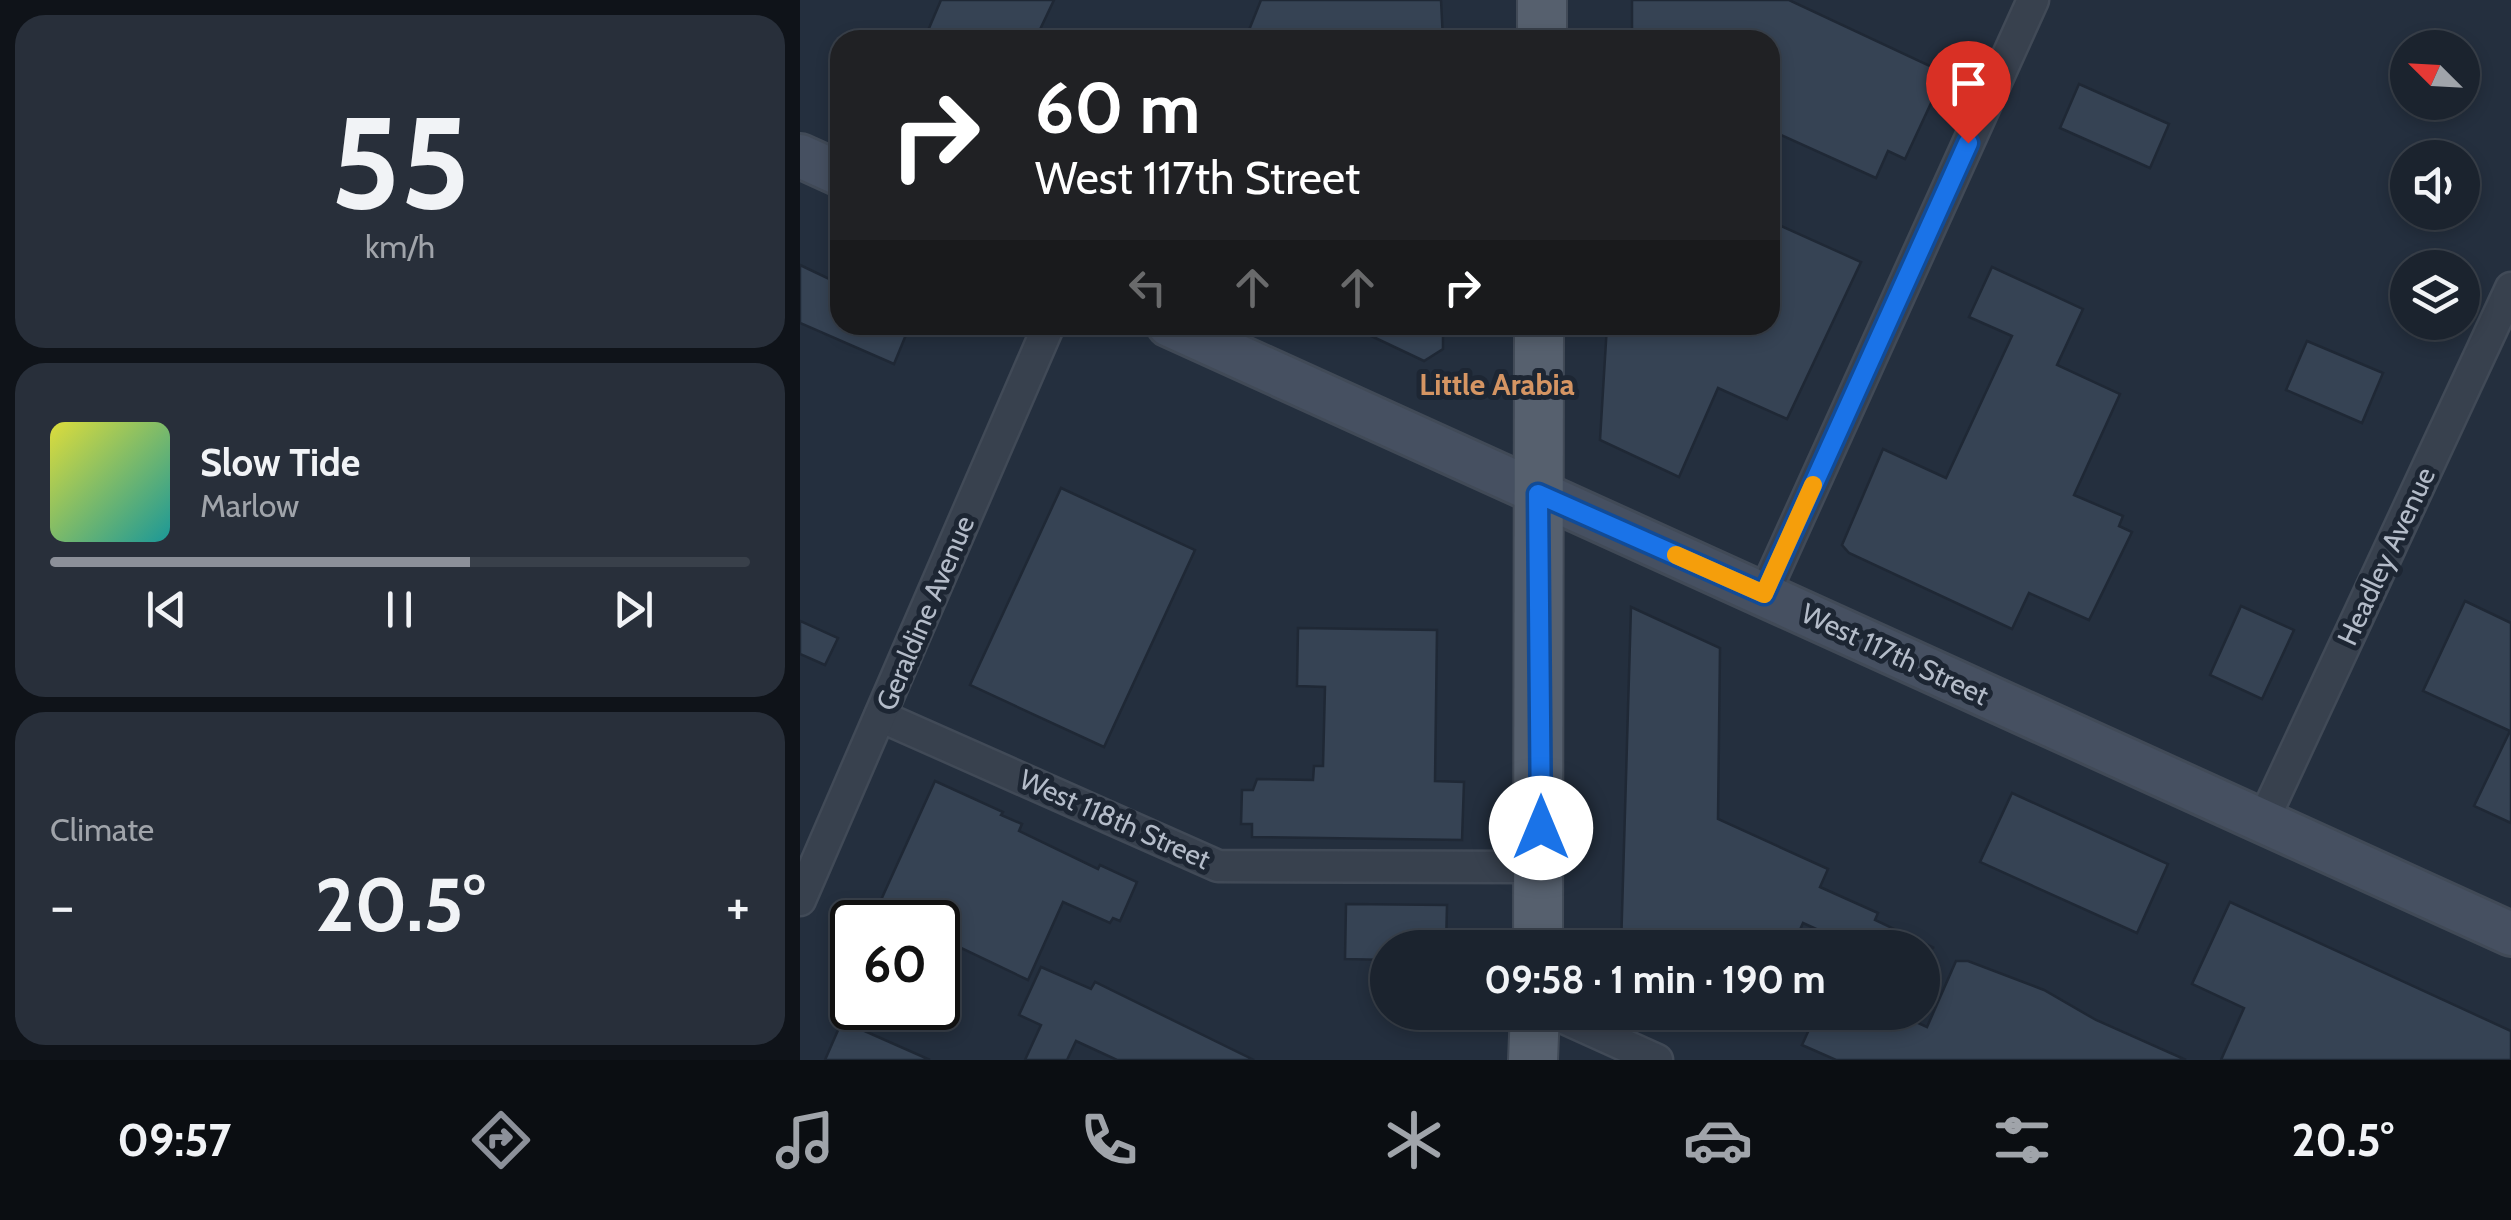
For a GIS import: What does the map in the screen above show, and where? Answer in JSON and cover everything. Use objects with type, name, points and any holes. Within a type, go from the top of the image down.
[{"type":"main road","points":[[1542,0],[1542,30]]},
{"type":"main road","points":[[800,156],[830,170]]},
{"type":"main road","name":"West 117th Street","points":[[1192,335],[2511,934]]},
{"type":"main road","points":[[1539,930],[1540,335]]},
{"type":"main road","points":[[1533,1060],[1534,1030]]},
{"type":"street","points":[[1764,594],[2034,0]]},
{"type":"street","name":"Headley Avenue","points":[[2262,823],[2511,288]]},
{"type":"street","name":"Geraldine Avenue","points":[[800,900],[1046,335]]},
{"type":"street","name":"West 118th Street","points":[[880,716],[1218,866],[1541,867]]},
{"type":"street","points":[[1591,1030],[1657,1060]]},
{"type":"building","points":[[941,0],[1054,0],[1040,30],[928,30]]},
{"type":"building","points":[[1261,0],[1441,0],[1442,30],[1249,30]]},
{"type":"building","points":[[1632,0],[1789,0],[1945,73],[1905,159],[1888,151],[1876,178],[1780,135],[1780,30],[1632,30]]},
{"type":"building","points":[[2079,84],[2169,124],[2150,168],[2060,128]]},
{"type":"building","points":[[1780,226],[1861,262],[1787,419],[1718,388],[1679,477],[1600,440],[1606,335],[1780,335]]},
{"type":"building","points":[[800,265],[830,279],[830,335],[906,335],[894,364],[800,323]]},
{"type":"building","points":[[1992,267],[2083,309],[2057,365],[2120,394],[2074,495],[2123,516],[2119,526],[2132,532],[2089,620],[2029,593],[2012,629],[1849,553],[1842,545],[1883,449],[1946,478],[2012,336],[1969,317]]},
{"type":"building","points":[[1369,335],[1443,335],[1443,349],[1424,361]]},
{"type":"building","points":[[2307,341],[2383,373],[2362,423],[2286,390]]},
{"type":"building","points":[[1061,488],[1195,550],[1104,747],[970,685]]},
{"type":"building","points":[[2465,601],[2511,623],[2511,823],[2474,806],[2510,731],[2423,691]]},
{"type":"building","points":[[2241,606],[2294,630],[2262,699],[2210,675]]},
{"type":"building","points":[[1631,607],[1720,648],[1718,819],[1828,869],[1820,887],[1878,913],[1875,920],[1896,930],[1818,930],[1803,923],[1800,930],[1622,930]]},
{"type":"building","points":[[800,621],[838,638],[825,665],[800,654]]},
{"type":"building","points":[[1298,628],[1437,630],[1435,781],[1464,782],[1462,840],[1252,837],[1252,824],[1241,824],[1242,790],[1253,790],[1257,779],[1313,780],[1314,766],[1323,766],[1325,687],[1297,686]]},
{"type":"building","points":[[935,781],[1003,812],[1001,815],[1022,824],[1019,831],[1098,869],[1100,865],[1137,882],[1120,921],[1113,918],[1110,923],[1063,902],[1028,980],[960,948],[960,900],[881,900]]},
{"type":"building","points":[[2012,793],[2168,864],[2137,933],[1980,862]]},
{"type":"building","points":[[2230,902],[2511,1031],[2511,1060],[2221,1060],[2244,1008],[2192,984]]},
{"type":"building","points":[[1346,904],[1447,905],[1446,930],[1370,930],[1370,960],[1345,959]]},
{"type":"building","points":[[1956,961],[1968,961],[2044,990],[2096,1020],[2186,1060],[1836,1060],[1802,1045],[1809,1030],[1940,1030],[1940,997]]},
{"type":"building","points":[[1041,967],[1091,989],[1095,982],[1254,1060],[1117,1060],[1076,1041],[1067,1060],[1025,1060],[1041,1025],[1019,1015]]},
{"type":"building","points":[[838,1030],[862,1030],[930,1060],[825,1060]]},
{"type":"slow traffic","points":[[1676,555],[1764,594],[1813,485]]},
{"type":"district","name":"Little Arabia","points":[[1497,384]]},
{"type":"route","points":[[1541,828],[1538,494],[1764,594],[1968,143]]}]
